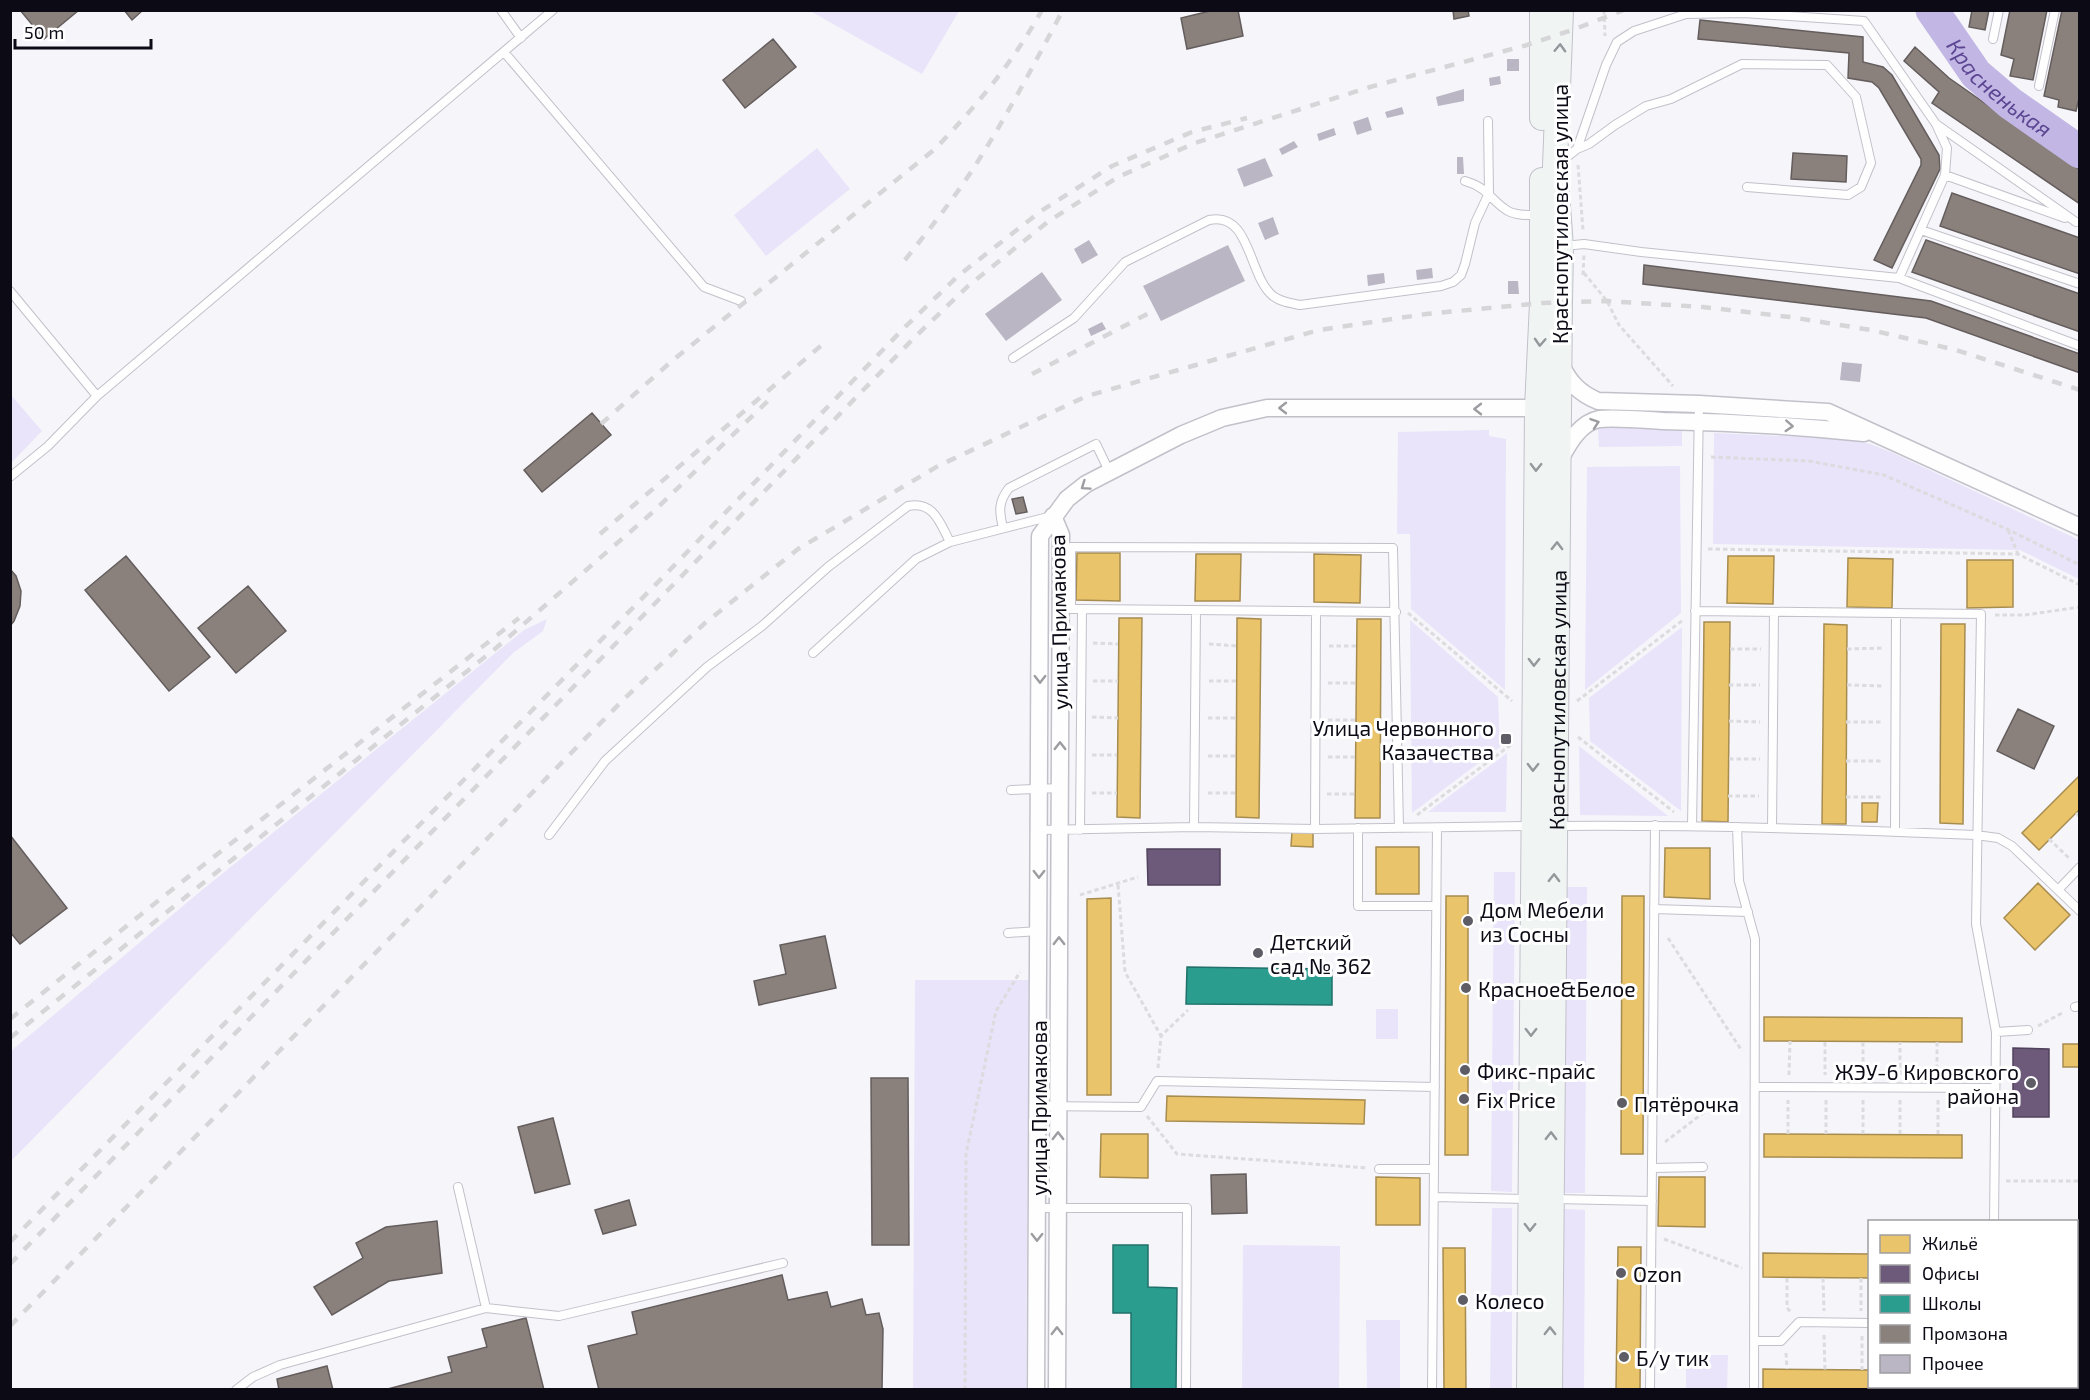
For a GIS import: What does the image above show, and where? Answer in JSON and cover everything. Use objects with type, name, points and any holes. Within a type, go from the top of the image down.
[{"type":"main road","name":"Краснопутиловская улица","points":[[1528,1389],[1540,1199],[1543,826],[1537,408],[1542,303],[1542,10]]},
{"type":"main road","name":"Краснопутиловская улица","points":[[1543,826],[1558,464],[1561,247],[1556,166],[1561,10]]},
{"type":"main road","name":"Краснопутиловская улица","points":[[1540,1199],[1550,1389]]},
{"type":"street","points":[[1559,362],[1572,384],[1598,401],[1699,404],[1828,412],[2079,527]]},
{"type":"street","points":[[1053,516],[1067,499],[1086,484],[1191,431],[1222,418],[1267,408],[1537,408]]},
{"type":"street","points":[[1558,464],[1573,438],[1582,429],[1599,419],[1818,428],[1878,435]]},
{"type":"street","name":"улица Примакова","points":[[1036,1389],[1040,536],[1053,516]]},
{"type":"street","name":"улица Примакова","points":[[1053,516],[1061,535],[1057,1389]]},
{"type":"lane","points":[[501,10],[520,38]]},
{"type":"lane","points":[[10,477],[48,446],[97,396],[554,10]]},
{"type":"lane","points":[[1859,10],[1864,21],[1936,124],[1947,148],[1945,175],[1899,279]]},
{"type":"lane","points":[[1993,39],[1999,10]]},
{"type":"lane","points":[[2039,87],[2055,10]]},
{"type":"lane","points":[[1577,148],[1606,65],[1617,42],[1634,31],[1686,14],[1747,12],[1864,21]]},
{"type":"lane","points":[[504,52],[704,287],[741,301]]},
{"type":"lane","points":[[1556,166],[1577,148],[1589,144],[1646,106],[1671,99],[1742,64],[1827,65],[1856,97],[1871,163],[1861,187],[1848,195],[1748,187]]},
{"type":"lane","points":[[1013,358],[1074,318],[1125,262],[1209,220],[1218,218],[1235,226],[1242,236],[1262,284],[1272,295],[1282,301],[1300,305],[1441,286],[1453,282],[1461,275],[1475,223],[1489,193],[1488,121]]},
{"type":"lane","points":[[1936,124],[2078,222]]},
{"type":"lane","points":[[1945,175],[2078,222]]},
{"type":"lane","points":[[1465,181],[1478,185],[1515,214],[1542,215]]},
{"type":"lane","points":[[1921,230],[2079,284]]},
{"type":"lane","points":[[1561,247],[1584,244],[1899,279],[2079,346]]},
{"type":"lane","points":[[10,291],[97,396]]},
{"type":"lane","points":[[1692,826],[1699,404]]},
{"type":"lane","points":[[1003,528],[999,510],[1001,498],[1009,488],[1096,444],[1109,471]]},
{"type":"lane","points":[[549,835],[605,761],[707,667],[762,626],[828,567],[908,506],[918,504],[926,507],[934,514],[950,542]]},
{"type":"lane","points":[[813,653],[916,559],[950,542],[1053,516]]},
{"type":"lane","points":[[1396,612],[1071,609],[1071,547],[1393,548],[1396,612],[1399,828]]},
{"type":"lane","points":[[1080,830],[1082,609]]},
{"type":"lane","points":[[1194,828],[1196,611]]},
{"type":"lane","points":[[1695,611],[1981,614],[1976,924],[1996,1032],[1994,1220]]},
{"type":"lane","points":[[1315,829],[1316,612]]},
{"type":"lane","points":[[1772,828],[1774,612]]},
{"type":"lane","points":[[1894,832],[1896,613]]},
{"type":"lane","points":[[1011,790],[1060,788]]},
{"type":"lane","points":[[1650,1389],[1655,825]]},
{"type":"lane","points":[[1039,830],[1655,825],[1976,835],[1998,838],[2012,846],[2079,911]]},
{"type":"lane","points":[[1737,827],[1739,881],[1755,939],[1754,1389]]},
{"type":"lane","points":[[1358,828],[1358,906],[1436,906]]},
{"type":"lane","points":[[1432,1389],[1437,828]]},
{"type":"lane","points":[[2058,890],[2079,868]]},
{"type":"lane","points":[[1654,913],[1748,912]]},
{"type":"lane","points":[[1008,933],[1039,931]]},
{"type":"lane","points":[[1996,1032],[2028,1030]]},
{"type":"lane","points":[[1038,1106],[1141,1107],[1157,1081],[1434,1087]]},
{"type":"lane","points":[[1755,1087],[1995,1088]]},
{"type":"lane","points":[[1652,1168],[1703,1167]]},
{"type":"lane","points":[[1377,1169],[1434,1169]]},
{"type":"lane","points":[[458,1187],[486,1308]]},
{"type":"lane","points":[[1434,1197],[1652,1201]]},
{"type":"lane","points":[[1037,1208],[1187,1208],[1186,1389]]},
{"type":"lane","points":[[236,1389],[253,1377],[280,1365],[486,1308],[559,1316],[783,1263]]},
{"type":"lane","points":[[1755,1341],[1781,1341],[1799,1322],[1868,1323]]},
{"type":"path","points":[[1584,273],[1607,302],[1619,325],[1647,358],[1674,387],[1691,396],[1699,404]]},
{"type":"path","points":[[1698,453],[1717,457],[1809,461],[1884,475],[2007,529],[2079,565]]},
{"type":"path","points":[[2007,529],[2018,554]]},
{"type":"path","points":[[1696,549],[2018,554],[2079,585]]},
{"type":"path","points":[[1981,614],[2025,615],[2079,607]]},
{"type":"path","points":[[1577,701],[1695,611]]},
{"type":"path","points":[[1396,612],[1409,613],[1512,701]]},
{"type":"path","points":[[1082,642],[1118,644]]},
{"type":"path","points":[[1196,644],[1237,646]]},
{"type":"path","points":[[1316,646],[1357,646]]},
{"type":"path","points":[[1847,649],[1895,648]]},
{"type":"path","points":[[1730,649],[1773,649]]},
{"type":"path","points":[[1081,681],[1118,681]]},
{"type":"path","points":[[1195,681],[1237,681]]},
{"type":"path","points":[[1316,683],[1356,683]]},
{"type":"path","points":[[1729,685],[1773,685]]},
{"type":"path","points":[[1847,686],[1895,686]]},
{"type":"path","points":[[1081,716],[1118,718]]},
{"type":"path","points":[[1195,718],[1237,718]]},
{"type":"path","points":[[1316,720],[1356,720]]},
{"type":"path","points":[[1729,721],[1773,722]]},
{"type":"path","points":[[1846,722],[1895,722]]},
{"type":"path","points":[[1574,734],[1692,826]]},
{"type":"path","points":[[1399,828],[1512,744]]},
{"type":"path","points":[[1080,754],[1117,755]]},
{"type":"path","points":[[1195,756],[1236,756]]},
{"type":"path","points":[[1315,757],[1356,757]]},
{"type":"path","points":[[1728,759],[1772,759]]},
{"type":"path","points":[[1846,761],[1895,761]]},
{"type":"path","points":[[1080,792],[1117,793]]},
{"type":"path","points":[[1194,793],[1236,793]]},
{"type":"path","points":[[1315,795],[1355,794]]},
{"type":"path","points":[[1728,796],[1772,796]]},
{"type":"path","points":[[1846,796],[1895,797]]},
{"type":"path","points":[[2076,813],[2079,817]]},
{"type":"path","points":[[2049,839],[2079,868]]},
{"type":"path","points":[[1080,895],[1138,877]]},
{"type":"path","points":[[1118,885],[1125,972],[1161,1036],[1157,1081]]},
{"type":"path","points":[[1654,913],[1755,1072]]},
{"type":"path","points":[[965,1389],[966,1154],[996,1011],[1022,969]]},
{"type":"path","points":[[2028,1030],[2077,1007]]},
{"type":"path","points":[[1161,1036],[1188,1010]]},
{"type":"path","points":[[1652,1152],[1719,1101],[1755,1103]]},
{"type":"path","points":[[1143,1110],[1177,1154],[1377,1169]]},
{"type":"path","points":[[2004,1181],[2079,1181]]},
{"type":"path","points":[[1651,1234],[1756,1273]]},
{"type":"path","points":[[1787,1278],[1787,1308],[1799,1322]]},
{"type":"shaded area","points":[[810,11],[959,11],[922,74]]},
{"type":"shaded area","points":[[817,148],[850,189],[766,256],[734,215]]},
{"type":"shaded area","points":[[11,395],[42,431],[10,463]]},
{"type":"shaded area","points":[[1682,427],[1682,446],[1599,447],[1598,428]]},
{"type":"shaded area","points":[[1489,430],[1489,436],[1506,439],[1505,690],[1411,609],[1410,534],[1397,534],[1398,432]]},
{"type":"shaded area","points":[[1714,433],[1850,439],[1893,453],[2079,540],[2079,579],[2020,550],[1713,544]]},
{"type":"shaded area","points":[[1680,466],[1681,613],[1585,690],[1587,467]]},
{"type":"shaded area","points":[[547,619],[543,631],[513,653],[11,1161],[11,1051],[196,895],[524,630]]},
{"type":"shaded area","points":[[1410,620],[1498,697],[1500,747],[1412,813]]},
{"type":"shaded area","points":[[1682,627],[1681,811],[1590,741],[1589,698]]},
{"type":"shaded area","points":[[1579,746],[1668,816],[1580,815]]},
{"type":"shaded area","points":[[1507,753],[1506,812],[1428,812]]},
{"type":"shaded area","points":[[1494,872],[1515,872],[1512,1192],[1491,1191]]},
{"type":"shaded area","points":[[1567,887],[1587,887],[1585,1193],[1564,1193]]},
{"type":"shaded area","points":[[915,980],[1029,980],[1026,1389],[913,1389]]},
{"type":"shaded area","points":[[1376,1009],[1398,1009],[1398,1039],[1376,1039]]},
{"type":"shaded area","points":[[1492,1208],[1512,1208],[1512,1389],[1490,1389]]},
{"type":"shaded area","points":[[1564,1209],[1585,1210],[1584,1389],[1563,1389]]},
{"type":"shaded area","points":[[1243,1245],[1340,1246],[1339,1389],[1242,1389]]},
{"type":"shaded area","points":[[1366,1320],[1400,1320],[1400,1389],[1367,1389]]},
{"type":"shaded area","points":[[1686,1355],[1728,1355],[1727,1389],[1686,1389]]},
{"type":"building: Жильё","points":[[1077,553],[1120,553],[1120,601],[1076,600]]},
{"type":"building: Жильё","points":[[1196,554],[1241,554],[1240,601],[1195,601]]},
{"type":"building: Жильё","points":[[1314,554],[1361,555],[1360,603],[1314,602]]},
{"type":"building: Жильё","points":[[1728,556],[1774,556],[1773,604],[1727,603]]},
{"type":"building: Жильё","points":[[1848,558],[1893,559],[1892,608],[1847,607]]},
{"type":"building: Жильё","points":[[1967,560],[2013,560],[2013,607],[1967,608]]},
{"type":"building: Жильё","points":[[1119,618],[1142,618],[1140,818],[1117,817]]},
{"type":"building: Жильё","points":[[1237,618],[1261,619],[1259,818],[1236,817]]},
{"type":"building: Жильё","points":[[1357,619],[1381,619],[1380,818],[1355,818]]},
{"type":"building: Жильё","points":[[1704,622],[1730,622],[1728,822],[1702,821]]},
{"type":"building: Жильё","points":[[1824,624],[1847,625],[1846,824],[1822,824]]},
{"type":"building: Жильё","points":[[1941,624],[1965,624],[1963,824],[1940,823]]},
{"type":"building: Жильё","points":[[2080,775],[2080,809],[2039,850],[2022,833]]},
{"type":"building: Жильё","points":[[1862,803],[1878,803],[1877,822],[1862,822]]},
{"type":"building: Жильё","points":[[1292,832],[1313,832],[1313,847],[1291,846]]},
{"type":"building: Жильё","points":[[1376,847],[1419,847],[1419,894],[1376,894]]},
{"type":"building: Жильё","points":[[1665,848],[1710,848],[1710,899],[1664,897]]},
{"type":"building: Жильё","points":[[2038,883],[2070,915],[2035,950],[2004,918]]},
{"type":"building: Жильё","points":[[1446,896],[1468,896],[1468,1155],[1445,1155]]},
{"type":"building: Жильё","points":[[1622,896],[1644,896],[1643,1154],[1621,1154]]},
{"type":"building: Жильё","points":[[1111,898],[1111,1095],[1087,1095],[1087,899]]},
{"type":"building: Жильё","points":[[1764,1017],[1962,1018],[1962,1042],[1764,1041]]},
{"type":"building: Жильё","points":[[2063,1044],[2080,1044],[2080,1067],[2063,1067]]},
{"type":"building: Жильё","points":[[1167,1096],[1365,1100],[1364,1124],[1166,1121]]},
{"type":"building: Жильё","points":[[1101,1134],[1148,1134],[1148,1178],[1100,1177]]},
{"type":"building: Жильё","points":[[1764,1134],[1962,1135],[1962,1158],[1764,1157]]},
{"type":"building: Жильё","points":[[1376,1177],[1420,1178],[1420,1225],[1376,1225]]},
{"type":"building: Жильё","points":[[1659,1177],[1705,1177],[1705,1227],[1658,1226]]},
{"type":"building: Жильё","points":[[1618,1247],[1641,1247],[1640,1390],[1616,1390]]},
{"type":"building: Жильё","points":[[1443,1248],[1465,1248],[1466,1390],[1444,1390]]},
{"type":"building: Жильё","points":[[1763,1253],[1868,1254],[1868,1278],[1763,1277]]},
{"type":"building: Жильё","points":[[1763,1369],[1868,1370],[1868,1388],[1963,1388],[1963,1390],[1763,1390]]},
{"type":"building: Офисы","points":[[1147,849],[1220,849],[1220,885],[1148,885]]},
{"type":"building: Офисы","points":[[2013,1048],[2049,1049],[2049,1117],[2013,1117]]},
{"type":"building: Школы","points":[[1187,967],[1332,969],[1332,1005],[1186,1004]]},
{"type":"building: Школы","points":[[1113,1245],[1148,1245],[1148,1287],[1177,1288],[1176,1390],[1131,1390],[1131,1313],[1113,1313]]},
{"type":"building: Школы","points":[[2078,1287],[2080,1287],[2080,1315],[2078,1315]]},
{"type":"building: Промзона","points":[[20,10],[79,10],[44,39]]},
{"type":"building: Промзона","points":[[124,10],[143,10],[132,20]]},
{"type":"building: Промзона","points":[[1214,10],[1238,10],[1243,36],[1187,49],[1181,18]]},
{"type":"building: Промзона","points":[[1453,10],[1468,10],[1469,16],[1454,19]]},
{"type":"building: Промзона","points":[[1972,10],[1989,10],[1985,30],[1969,27]]},
{"type":"building: Промзона","points":[[2010,10],[2047,10],[2033,80],[2010,76],[2014,59],[2001,55]]},
{"type":"building: Промзона","points":[[2062,10],[2080,10],[2080,94],[2076,111],[2058,107],[2059,100],[2044,96]]},
{"type":"building: Промзона","points":[[1700,20],[1863,37],[1863,62],[1883,67],[1892,75],[1939,155],[1940,169],[1892,268],[1874,260],[1921,165],[1921,159],[1879,88],[1872,82],[1848,78],[1849,53],[1698,39]]},
{"type":"building: Промзона","points":[[773,39],[796,67],[745,108],[723,80]]},
{"type":"building: Промзона","points":[[1915,47],[1949,78],[2080,170],[2080,204],[1932,103],[1939,92],[1904,61]]},
{"type":"building: Промзона","points":[[1793,153],[1847,156],[1846,182],[1791,179]]},
{"type":"building: Промзона","points":[[1952,193],[2080,238],[2080,274],[1940,226]]},
{"type":"building: Промзона","points":[[1926,240],[2080,294],[2080,332],[1912,272]]},
{"type":"building: Промзона","points":[[1644,265],[1931,301],[2080,354],[2080,373],[1926,318],[1643,284]]},
{"type":"building: Промзона","points":[[592,413],[611,435],[542,492],[524,470]]},
{"type":"building: Промзона","points":[[1023,497],[1027,512],[1016,514],[1012,499]]},
{"type":"building: Промзона","points":[[126,556],[210,657],[169,691],[85,590]]},
{"type":"building: Промзона","points":[[10,569],[16,576],[21,591],[20,606],[10,626]]},
{"type":"building: Промзона","points":[[248,586],[286,631],[236,673],[198,628]]},
{"type":"building: Промзона","points":[[2018,709],[2054,726],[2034,769],[1997,751]]},
{"type":"building: Промзона","points":[[10,835],[67,908],[20,944],[10,932]]},
{"type":"building: Промзона","points":[[825,936],[836,988],[759,1005],[754,981],[786,974],[780,945]]},
{"type":"building: Промзона","points":[[871,1078],[908,1078],[909,1245],[872,1245]]},
{"type":"building: Промзона","points":[[553,1118],[570,1184],[535,1193],[518,1127]]},
{"type":"building: Промзона","points":[[1246,1174],[1247,1213],[1212,1214],[1211,1175]]},
{"type":"building: Промзона","points":[[629,1200],[636,1225],[603,1234],[595,1210]]},
{"type":"building: Промзона","points":[[437,1221],[442,1273],[389,1281],[332,1315],[314,1287],[363,1258],[356,1243],[386,1227]]},
{"type":"building: Промзона","points":[[782,1275],[788,1300],[827,1292],[831,1307],[862,1299],[866,1315],[879,1313],[883,1329],[882,1390],[599,1390],[588,1346],[637,1334],[632,1312]]},
{"type":"building: Промзона","points":[[526,1318],[544,1390],[384,1390],[452,1372],[448,1357],[487,1347],[482,1329]]},
{"type":"building: Промзона","points":[[327,1366],[333,1390],[279,1390],[277,1379]]},
{"type":"building: Прочее","points":[[1507,59],[1519,59],[1519,71],[1507,71]]},
{"type":"building: Прочее","points":[[1500,76],[1501,84],[1490,86],[1489,78]]},
{"type":"building: Прочее","points":[[1464,89],[1464,101],[1438,106],[1436,97]]},
{"type":"building: Прочее","points":[[1402,107],[1404,114],[1387,118],[1385,112]]},
{"type":"building: Прочее","points":[[1368,117],[1372,130],[1357,135],[1353,122]]},
{"type":"building: Прочее","points":[[1334,128],[1336,135],[1319,141],[1317,134]]},
{"type":"building: Прочее","points":[[1294,141],[1298,147],[1282,155],[1279,149]]},
{"type":"building: Прочее","points":[[1457,157],[1463,157],[1464,174],[1457,174]]},
{"type":"building: Прочее","points":[[1265,158],[1273,176],[1244,187],[1237,169]]},
{"type":"building: Прочее","points":[[1273,217],[1279,234],[1265,240],[1258,223]]},
{"type":"building: Прочее","points":[[1089,240],[1098,255],[1082,264],[1074,249]]},
{"type":"building: Прочее","points":[[1228,245],[1245,281],[1161,321],[1143,286]]},
{"type":"building: Прочее","points":[[1432,268],[1433,278],[1417,280],[1416,270]]},
{"type":"building: Прочее","points":[[1042,272],[1062,300],[1006,341],[985,314]]},
{"type":"building: Прочее","points":[[1384,273],[1385,283],[1368,286],[1367,275]]},
{"type":"building: Прочее","points":[[1508,281],[1518,281],[1519,294],[1508,294]]},
{"type":"building: Прочее","points":[[1102,322],[1106,329],[1091,336],[1088,329]]},
{"type":"building: Прочее","points":[[1842,362],[1862,364],[1860,382],[1840,380]]},
{"type":"waterway","name":"Красненькая","points":[[1932,10],[1976,74],[2010,103],[2080,152]]},
{"type":"railway","points":[[601,424],[673,360],[935,149],[993,83],[1019,48],[1042,10]]},
{"type":"railway","points":[[905,260],[954,197],[982,155],[1063,10]]},
{"type":"railway","points":[[10,1264],[915,337],[968,286],[1049,221],[1118,177],[1195,143],[1370,87],[1527,45],[1624,10]]},
{"type":"railway","points":[[10,1242],[663,577],[905,327],[958,276],[1041,211],[1112,166],[1192,132],[1247,118]]},
{"type":"railway","points":[[10,1326],[625,698],[705,623],[798,549],[938,466],[1087,396],[1319,330],[1426,314],[1542,303],[1607,301],[1703,307],[1790,317],[1871,330],[1956,350],[2080,390]]},
{"type":"railway","points":[[1032,374],[1155,310]]},
{"type":"railway","points":[[600,534],[823,344]]},
{"type":"railway","points":[[10,1038],[496,648],[653,512],[773,396]]},
{"type":"railway","points":[[10,1019],[519,618]]},
{"type":"place","name":"Улица Червонного Казачества","points":[[1506,739]]},
{"type":"place","name":"Дом Мебели из Сосны","points":[[1468,921]]},
{"type":"place","name":"Детский сад № 362","points":[[1258,953]]},
{"type":"place","name":"Красное&Белое","points":[[1466,988]]},
{"type":"place","name":"Фикс-прайс","points":[[1465,1070]]},
{"type":"place","name":"ЖЭУ-6 Кировского района","points":[[2031,1083]]},
{"type":"place","name":"Fix Price","points":[[1464,1099]]},
{"type":"place","name":"Пятёрочка","points":[[1622,1103]]},
{"type":"place","name":"Ozon","points":[[1621,1273]]},
{"type":"place","name":"Колесо","points":[[1463,1300]]},
{"type":"place","name":"Б/у тик","points":[[1624,1357]]}]
